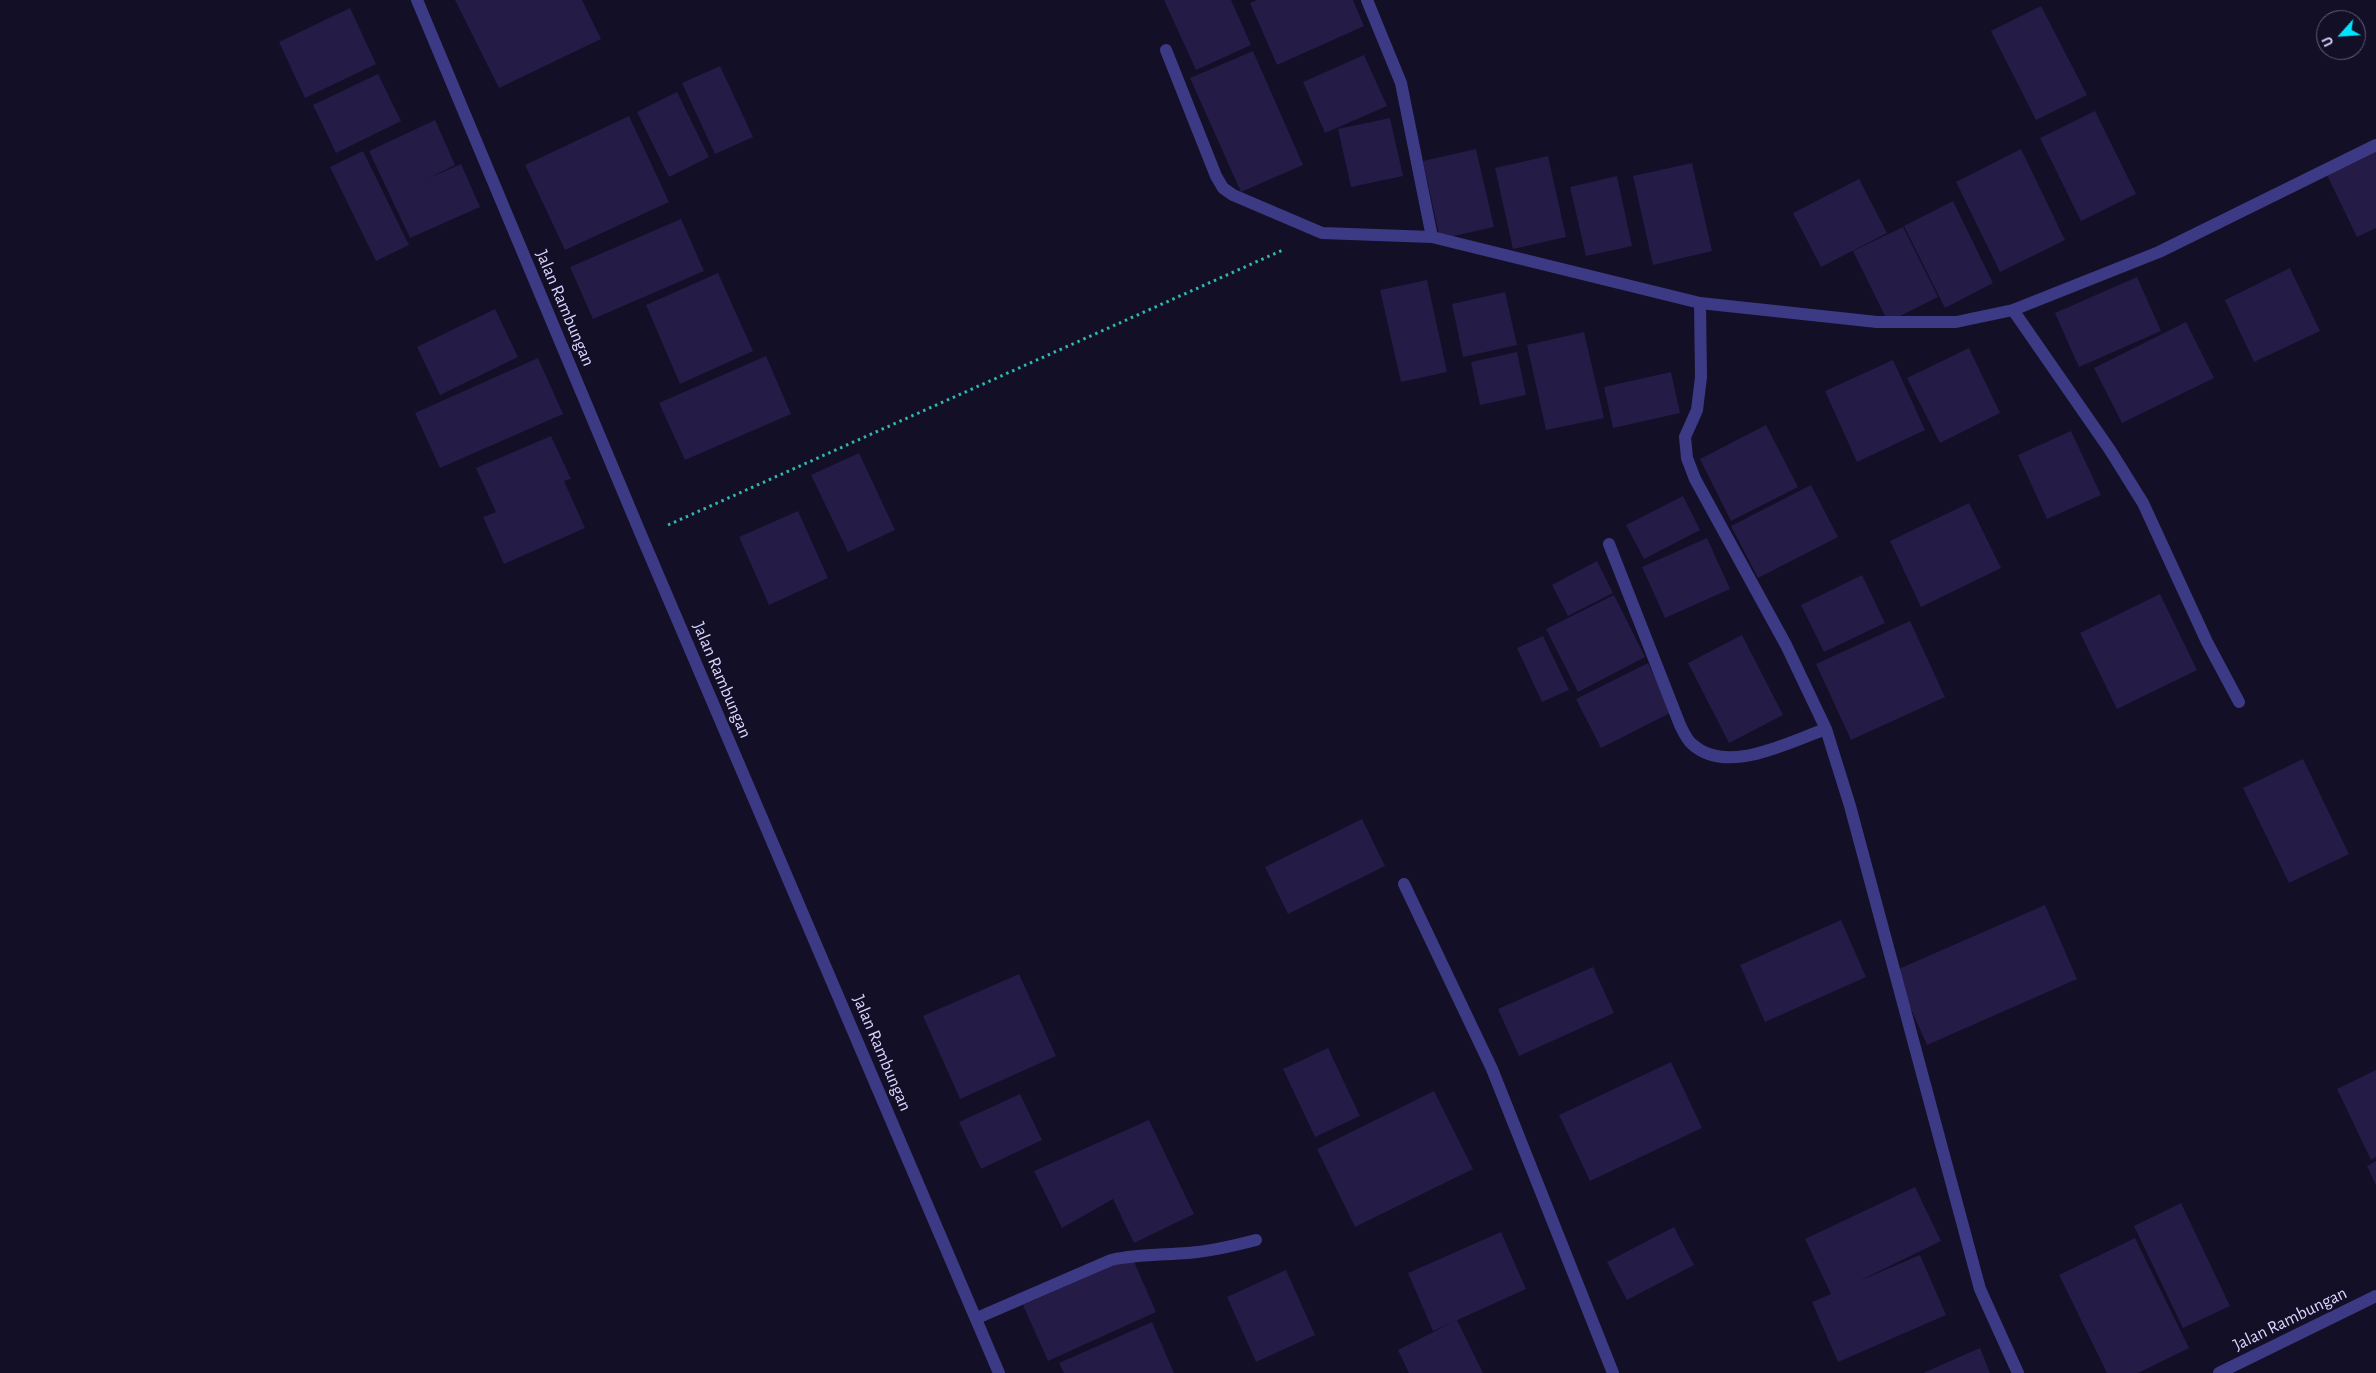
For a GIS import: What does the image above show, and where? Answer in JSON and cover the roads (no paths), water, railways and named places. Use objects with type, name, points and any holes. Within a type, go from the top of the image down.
[{"type":"street","name":"Jalan Rambungan","points":[[417,0],[642,537],[999,1373]]},
{"type":"street","points":[[1367,0],[1401,83],[1432,237]]},
{"type":"street","points":[[1166,50],[1216,176],[1223,188],[1233,195],[1322,233],[1432,237],[1700,304],[1877,322],[1956,322],[2013,310],[2159,252],[2376,145]]},
{"type":"street","points":[[1700,304],[1700,377],[1697,410],[1685,437],[1687,458],[1695,480],[1786,645],[1826,729],[1850,806],[1980,1289],[2018,1373]]},
{"type":"street","points":[[2013,310],[2110,450],[2142,503],[2207,642],[2239,702]]},
{"type":"street","points":[[1609,544],[1680,725],[1691,744],[1706,754],[1722,758],[1741,758],[1826,729]]},
{"type":"street","points":[[1404,884],[1492,1069],[1613,1373]]},
{"type":"street","points":[[977,1318],[1111,1260],[1130,1255],[1188,1253],[1228,1248],[1256,1240]]},
{"type":"street","name":"Jalan Rambungan","points":[[2218,1373],[2376,1296]]}]
